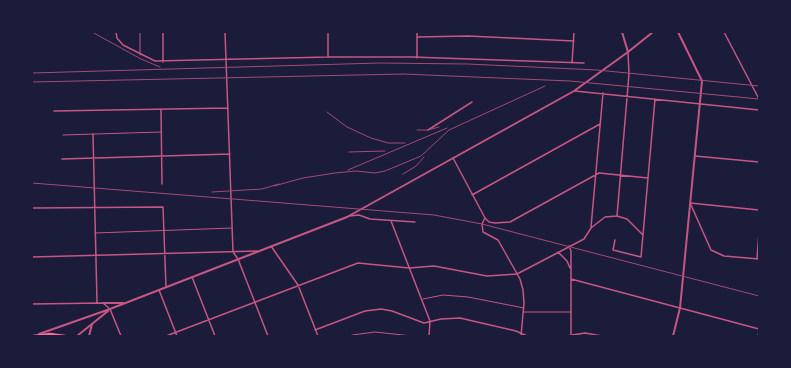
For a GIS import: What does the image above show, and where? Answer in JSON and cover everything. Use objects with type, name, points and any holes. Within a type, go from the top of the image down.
[{"type":"main road","points":[[33,336],[39,334],[65,336]]},
{"type":"street","points":[[116,32],[117,38],[123,45],[155,62],[328,57],[584,63]]},
{"type":"street","points":[[162,32],[163,62]]},
{"type":"street","points":[[225,32],[229,108],[233,252],[238,259],[268,336]]},
{"type":"street","points":[[328,32],[328,57]]},
{"type":"street","points":[[417,32],[417,58]]},
{"type":"street","points":[[572,63],[574,32]]},
{"type":"street","points":[[617,216],[629,74],[628,52],[622,32]]},
{"type":"street","points":[[39,334],[126,303],[347,217],[574,91],[653,32]]},
{"type":"street","points":[[673,336],[680,308],[701,78],[678,32]]},
{"type":"street","points":[[724,32],[759,99]]},
{"type":"street","points":[[417,37],[468,36],[574,41]]},
{"type":"street","points":[[574,91],[759,110]]},
{"type":"street","points":[[591,228],[603,93]]},
{"type":"street","points":[[614,240],[613,250],[641,257],[655,99]]},
{"type":"street","points":[[428,130],[472,102]]},
{"type":"street","points":[[54,111],[229,108]]},
{"type":"street","points":[[161,110],[162,184]]},
{"type":"street","points":[[472,195],[600,124]]},
{"type":"street","points":[[93,134],[97,302]]},
{"type":"street","points":[[62,159],[230,154]]},
{"type":"street","points":[[694,156],[759,162]]},
{"type":"street","points":[[453,158],[485,218],[489,222],[495,223],[510,222],[596,174],[648,178]]},
{"type":"street","points":[[690,203],[759,210]]},
{"type":"street","points":[[690,203],[711,250],[724,256],[758,259],[759,232]]},
{"type":"street","points":[[32,208],[163,207],[166,287]]},
{"type":"street","points":[[347,217],[358,215],[370,219],[415,222]]},
{"type":"street","points":[[166,336],[358,263],[409,268],[434,266],[487,276],[517,274],[584,239],[591,228],[605,217],[617,216],[627,219],[643,235]]},
{"type":"street","points":[[485,218],[482,224],[483,232],[498,240],[517,274],[523,290],[524,308],[522,335]]},
{"type":"street","points":[[391,221],[430,321],[429,336]]},
{"type":"street","points":[[270,246],[298,285],[318,336]]},
{"type":"street","points":[[569,246],[571,251],[571,334]]},
{"type":"street","points":[[32,257],[257,251]]},
{"type":"street","points":[[558,252],[568,261],[571,270]]},
{"type":"street","points":[[192,277],[215,336]]},
{"type":"street","points":[[571,279],[759,330],[758,336]]},
{"type":"street","points":[[159,290],[177,336]]},
{"type":"street","points":[[32,304],[97,302],[126,303]]},
{"type":"street","points":[[103,303],[110,309],[121,336]]},
{"type":"street","points":[[77,336],[110,309]]},
{"type":"street","points":[[315,330],[373,309],[392,311],[424,323],[446,318],[460,318],[527,336]]},
{"type":"street","points":[[88,336],[94,321]]},
{"type":"street","points":[[566,336],[585,333],[602,336]]},
{"type":"lane","points":[[140,32],[140,55]]},
{"type":"lane","points":[[63,135],[161,132]]},
{"type":"lane","points":[[95,233],[232,228]]},
{"type":"lane","points":[[422,300],[443,295],[468,297],[524,308]]},
{"type":"lane","points":[[523,312],[571,312]]},
{"type":"lane","points":[[352,335],[375,332],[412,336]]},
{"type":"railway","points":[[92,32],[141,59],[160,67]]},
{"type":"railway","points":[[32,73],[379,63],[468,64],[597,70],[759,86]]},
{"type":"railway","points":[[32,82],[403,74],[570,81],[759,99]]},
{"type":"railway","points":[[274,186],[303,178],[335,173],[356,171],[375,173],[385,171],[421,156],[449,130],[545,86]]},
{"type":"railway","points":[[327,112],[347,127],[371,138],[388,143],[405,143]]},
{"type":"railway","points":[[417,130],[428,130],[439,127]]},
{"type":"railway","points":[[348,170],[447,128]]},
{"type":"railway","points":[[349,152],[385,151]]},
{"type":"railway","points":[[403,174],[416,166],[424,157]]},
{"type":"railway","points":[[32,183],[434,215],[482,224],[759,296]]},
{"type":"railway","points":[[212,192],[262,189],[279,184]]}]
